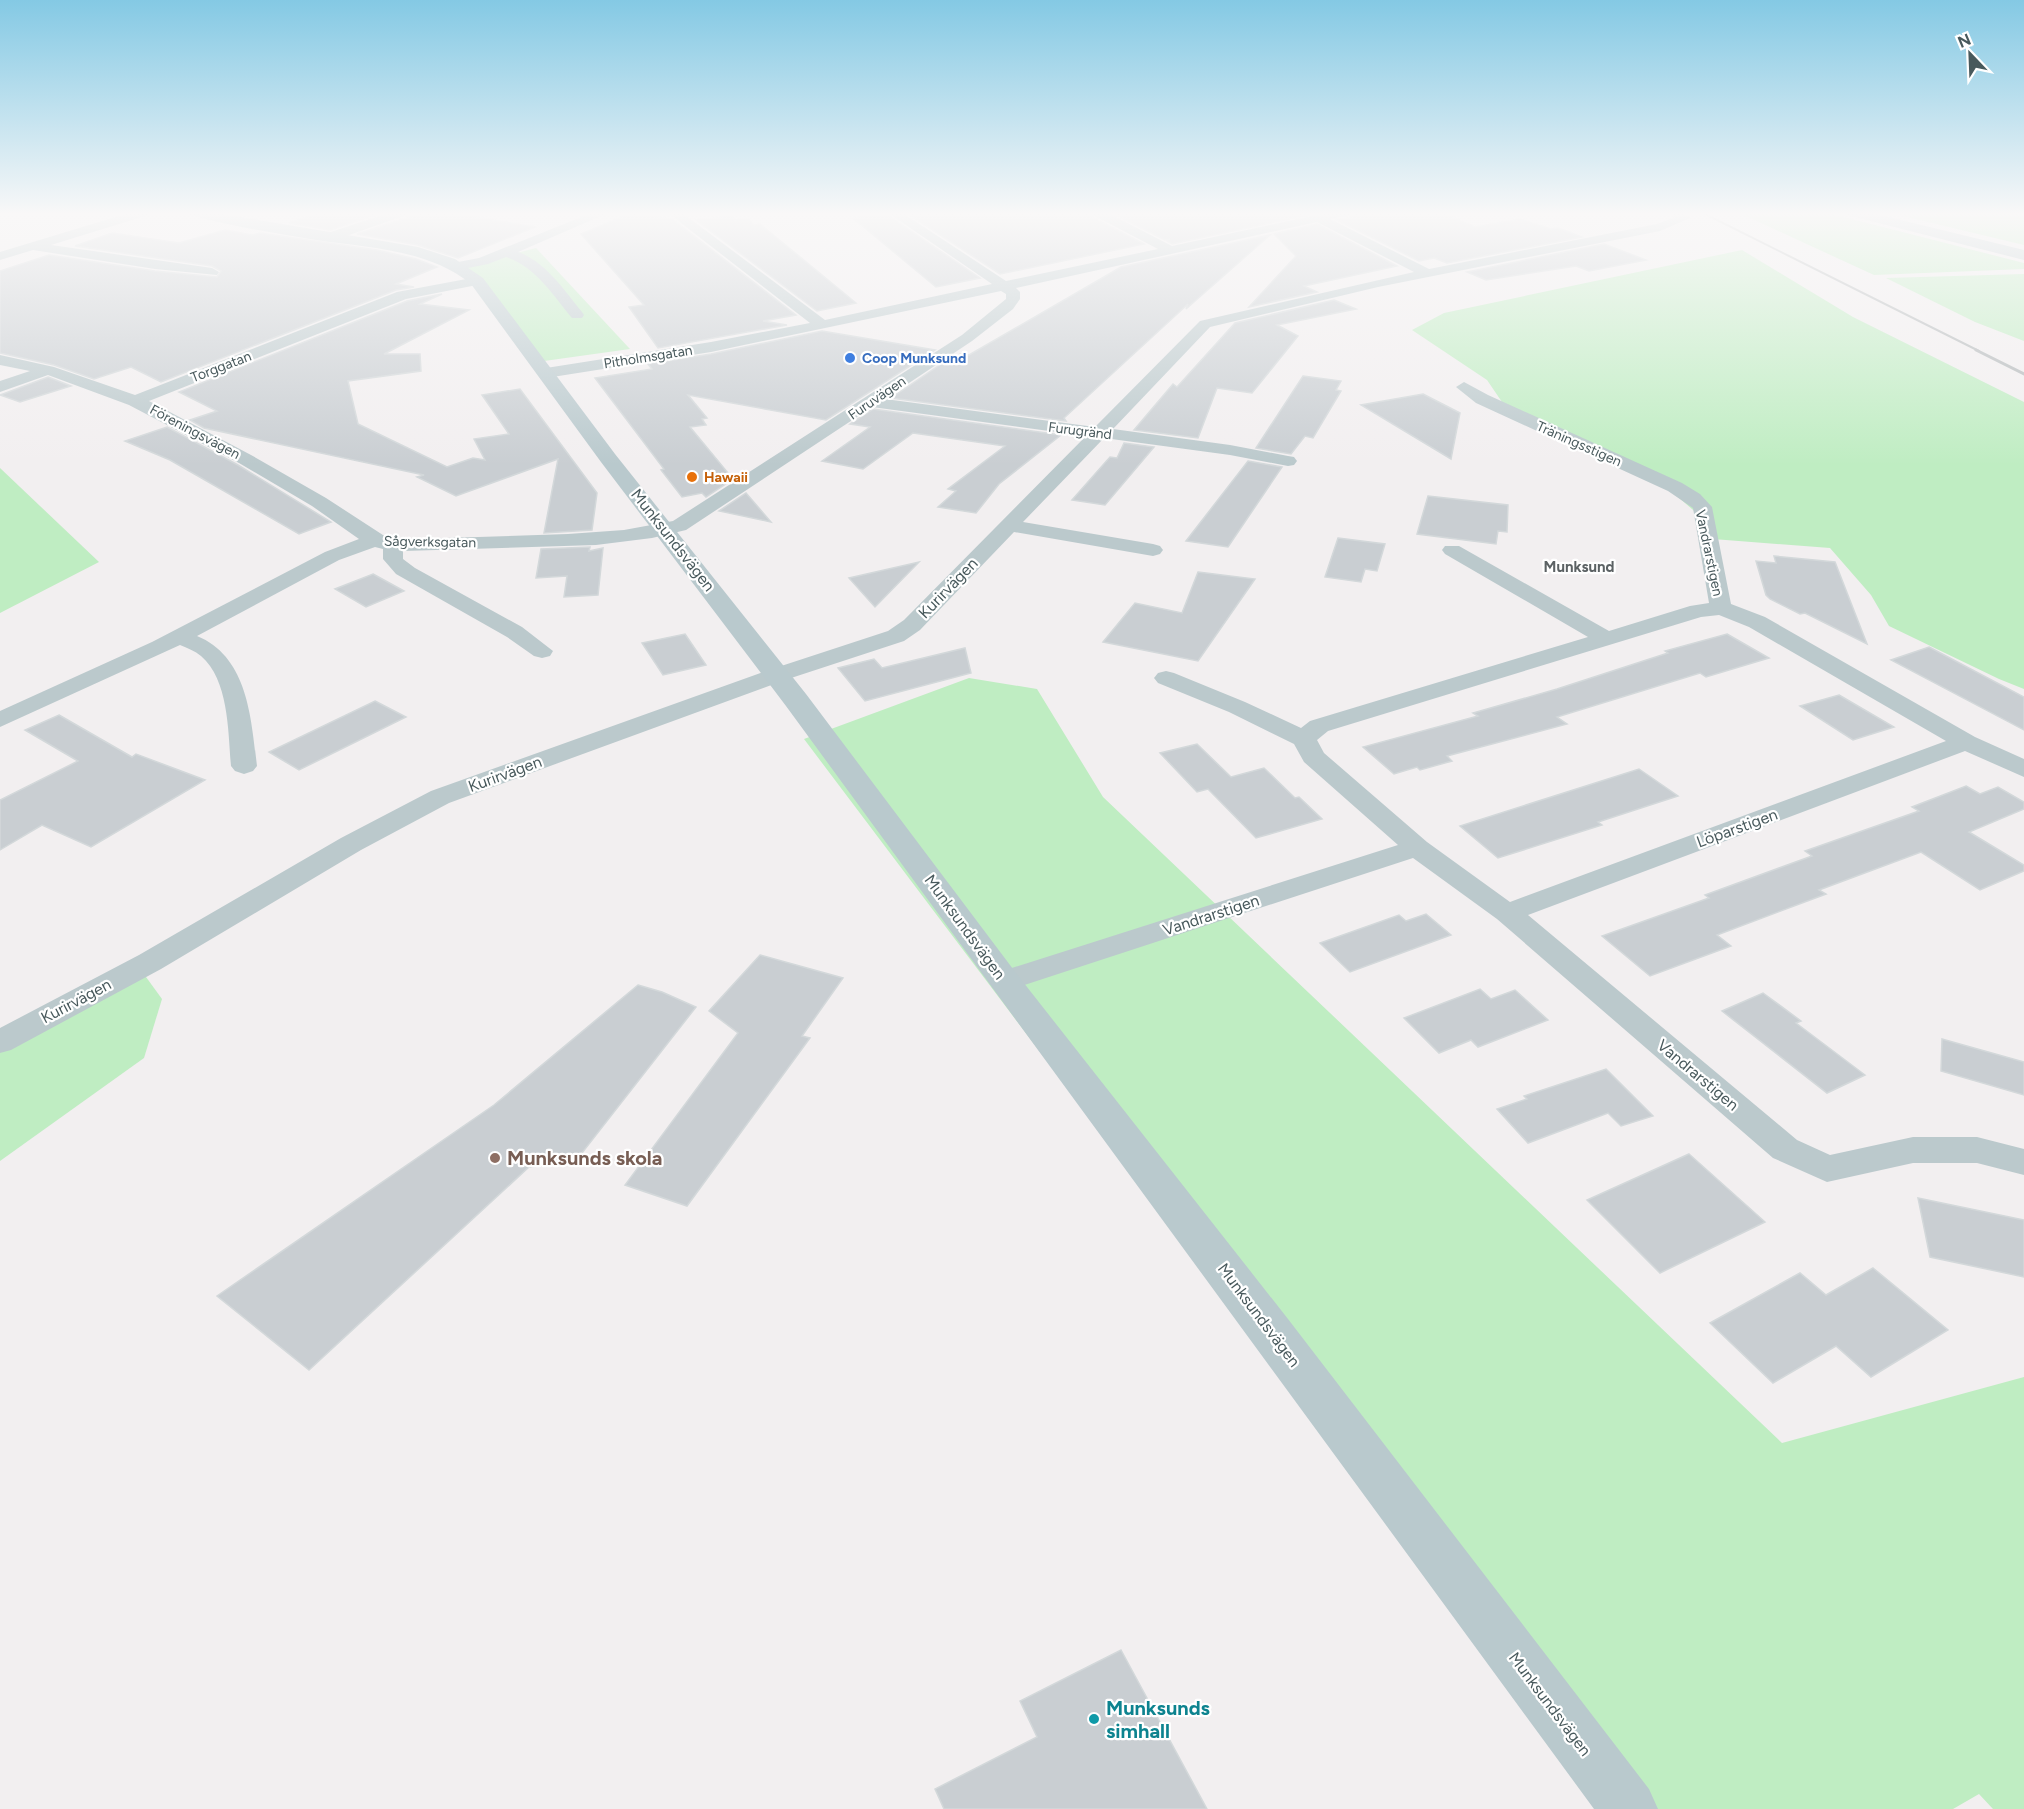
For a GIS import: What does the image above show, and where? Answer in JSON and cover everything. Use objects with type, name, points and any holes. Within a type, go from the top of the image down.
[{"type":"street","name":"Torggatan","points":[[135,401],[398,296]]},
{"type":"street","name":"Munksundsvägen","points":[[489,296],[608,458],[777,675],[1004,981],[1265,1322],[1629,1809]]},
{"type":"street","points":[[561,296],[577,315]]},
{"type":"street","points":[[784,296],[822,326]]},
{"type":"street","name":"Pitholmsgatan","points":[[546,373],[721,345],[957,296]]},
{"type":"street","name":"Furuvägen","points":[[666,530],[689,521],[872,402],[967,338],[1008,306],[1013,296]]},
{"type":"street","name":"Kurirvägen","points":[[0,1042],[150,962],[351,844],[440,797],[777,675],[849,654],[896,636],[912,625],[1204,324],[1317,296]]},
{"type":"street","name":"Föreningsvägen","points":[[0,360],[48,370],[135,401],[264,470],[383,542]]},
{"type":"street","points":[[0,387],[48,370]]},
{"type":"street","name":"Träningsstigen","points":[[1464,387],[1482,399],[1675,487],[1695,500]]},
{"type":"street","name":"Furugränd","points":[[872,402],[1096,434],[1230,450],[1288,461]]},
{"type":"street","name":"Vandrarstigen","points":[[1695,500],[1702,507],[1721,608]]},
{"type":"street","points":[[1008,525],[1153,550]]},
{"type":"street","name":"Sågverksgatan","points":[[0,720],[180,637],[332,556],[383,542],[564,539],[632,535],[666,530]]},
{"type":"street","points":[[383,542],[393,559],[405,570],[451,599],[529,640],[542,651]]},
{"type":"street","points":[[1452,550],[1605,638]]},
{"type":"street","name":"Vandrarstigen","points":[[2024,769],[1966,742],[1757,622],[1721,608],[1698,611],[1605,638],[1319,726],[1304,739],[1313,757],[1417,848],[1507,913],[1785,1149],[1827,1169],[1913,1150],[1977,1150],[2024,1162]]},
{"type":"street","points":[[180,637],[210,652],[225,675],[233,693],[244,766]]},
{"type":"street","points":[[1166,678],[1238,707],[1304,739]]},
{"type":"street","name":"Löparstigen","points":[[1507,913],[1966,742]]},
{"type":"street","name":"Vandrarstigen","points":[[1004,981],[1417,848]]},
{"type":"green space","points":[[482,296],[581,296],[630,349],[537,362]]},
{"type":"green space","points":[[1522,296],[1819,296],[1853,317],[2024,402],[2024,689],[1889,626],[1871,595],[1830,548],[1713,539],[1706,521],[1657,479],[1502,402],[1487,380],[1412,330],[1444,313]]},
{"type":"green space","points":[[1923,296],[2024,296],[2024,341],[1975,322]]},
{"type":"green space","points":[[0,468],[99,562],[0,613]]},
{"type":"green space","points":[[969,678],[1037,689],[1103,797],[1782,1443],[2024,1377],[2024,1809],[1993,1809],[1979,1794],[1953,1809],[1611,1809],[804,739]]},
{"type":"green space","points":[[138,966],[162,999],[144,1058],[0,1161],[0,1045]]},
{"type":"building","points":[[0,296],[380,296],[161,382],[131,367],[94,379],[54,365],[0,353]]},
{"type":"building","points":[[437,296],[420,304],[469,310],[384,354],[420,354],[421,371],[348,381],[358,424],[447,467],[473,458],[485,460],[474,439],[509,434],[482,395],[520,389],[597,493],[592,530],[544,533],[558,459],[456,496],[417,477],[424,475],[204,428],[190,420],[217,411],[179,392],[407,301]]},
{"type":"building","points":[[636,296],[772,296],[796,315],[763,321],[787,325],[658,348],[629,307],[644,305]]},
{"type":"building","points":[[798,296],[848,296],[856,303],[817,311]]},
{"type":"building","points":[[1070,296],[1200,296],[1186,309],[1188,304],[1064,418],[1066,421],[891,398],[950,358],[954,362],[960,354],[969,355]]},
{"type":"building","points":[[1259,296],[1297,296],[1249,307]]},
{"type":"building","points":[[1334,300],[1356,309],[1277,325],[1298,336],[1252,393],[1217,388],[1198,438],[1134,430],[1173,384],[1177,387],[1235,323]]},
{"type":"building","points":[[822,331],[935,350],[826,420],[688,395],[707,418],[702,419],[706,425],[690,427],[733,479],[706,497],[702,493],[682,497],[661,470],[664,469],[595,378],[652,369],[648,364],[711,354]]},
{"type":"building","points":[[1303,376],[1341,381],[1336,390],[1341,391],[1313,438],[1305,436],[1291,454],[1256,448]]},
{"type":"building","points":[[48,377],[71,386],[20,402],[0,395]]},
{"type":"building","points":[[1423,394],[1460,413],[1451,459],[1361,405]]},
{"type":"building","points":[[873,409],[1061,435],[999,484],[976,513],[938,507],[956,491],[948,489],[1005,446],[913,433],[863,469],[822,461],[870,427],[850,424]]},
{"type":"building","points":[[167,427],[238,465],[331,522],[299,534],[170,460],[125,441]]},
{"type":"building","points":[[1124,443],[1154,447],[1105,505],[1072,500],[1110,457],[1117,458]]},
{"type":"building","points":[[1248,461],[1282,467],[1228,547],[1186,541]]},
{"type":"building","points":[[746,493],[771,522],[719,511]]},
{"type":"building","points":[[1428,496],[1508,505],[1507,532],[1498,531],[1496,544],[1417,534]]},
{"type":"building","points":[[1338,538],[1385,544],[1377,571],[1365,569],[1361,582],[1325,577]]},
{"type":"building","points":[[590,547],[589,551],[603,548],[598,595],[564,597],[567,576],[536,578],[541,549]]},
{"type":"building","points":[[1774,556],[1835,562],[1867,644],[1805,613],[1800,614],[1770,599],[1766,595],[1756,561],[1776,563]]},
{"type":"building","points":[[919,562],[875,607],[849,578]]},
{"type":"building","points":[[1198,572],[1255,579],[1198,661],[1103,642],[1135,603],[1182,613]]},
{"type":"building","points":[[373,574],[404,591],[366,607],[335,589]]},
{"type":"building","points":[[685,634],[706,665],[663,675],[642,643]]},
{"type":"building","points":[[1727,634],[1769,658],[1706,677],[1700,673],[1557,717],[1567,724],[1447,756],[1452,761],[1420,770],[1417,767],[1394,774],[1363,747],[1478,716],[1473,713],[1668,653],[1665,651]]},
{"type":"building","points":[[1929,647],[2024,697],[2024,730],[1891,660]]},
{"type":"building","points":[[965,648],[971,673],[865,701],[838,668],[874,659],[882,668]]},
{"type":"building","points":[[1839,695],[1894,727],[1853,740],[1800,706]]},
{"type":"building","points":[[375,701],[406,717],[299,770],[269,752]]},
{"type":"building","points":[[59,715],[132,757],[136,754],[205,780],[91,847],[42,825],[0,850],[0,800],[78,761],[25,730]]},
{"type":"building","points":[[1197,744],[1231,777],[1264,768],[1295,798],[1299,797],[1322,819],[1256,838],[1208,789],[1197,792],[1160,753]]},
{"type":"building","points":[[1639,769],[1678,796],[1598,822],[1602,825],[1498,858],[1460,826]]},
{"type":"building","points":[[1966,786],[1980,794],[1998,787],[2024,802],[2024,809],[1969,832],[2024,865],[2024,871],[1980,890],[1921,852],[1819,890],[1826,894],[1717,935],[1731,946],[1650,976],[1602,936],[1709,898],[1705,895],[1812,856],[1805,851],[1919,811],[1912,807]]},
{"type":"building","points":[[1426,914],[1451,935],[1350,972],[1320,943],[1399,915],[1406,921]]},
{"type":"building","points":[[760,955],[843,978],[802,1036],[810,1038],[687,1206],[625,1185],[738,1033],[709,1011]]},
{"type":"building","name":"Munksunds skola","points":[[638,985],[662,992],[696,1007],[582,1153],[564,1163],[529,1167],[309,1370],[217,1296],[494,1105]]},
{"type":"building","points":[[1480,989],[1491,999],[1515,990],[1548,1020],[1478,1047],[1471,1040],[1439,1053],[1404,1018]]},
{"type":"building","points":[[1763,993],[1801,1021],[1796,1023],[1865,1075],[1827,1093],[1722,1011]]},
{"type":"building","points":[[1942,1039],[2024,1062],[2024,1095],[1941,1071]]},
{"type":"building","points":[[1606,1069],[1653,1116],[1621,1126],[1608,1113],[1528,1143],[1497,1109],[1527,1099],[1524,1096]]},
{"type":"building","points":[[1689,1154],[1765,1222],[1660,1273],[1587,1200]]},
{"type":"building","points":[[1918,1198],[2024,1220],[2024,1277],[1930,1257]]},
{"type":"building","points":[[1873,1268],[1948,1330],[1871,1377],[1836,1346],[1773,1383],[1710,1323],[1800,1273],[1826,1295]]},
{"type":"building","name":"Munksunds simhall","points":[[1121,1650],[1207,1809],[944,1809],[935,1789],[1037,1737],[1020,1701]]},
{"type":"railway","points":[[1870,296],[1979,351]]},
{"type":"railway","points":[[1976,350],[2024,374]]},
{"type":"place","name":"Coop Munksund","points":[[850,358]]},
{"type":"place","name":"Hawaii","points":[[692,477]]},
{"type":"place","name":"Munksunds skola","points":[[495,1158]]},
{"type":"place","name":"Munksunds simhall","points":[[1094,1719]]},
{"type":"district","name":"Munksund","points":[[1579,567]]}]
